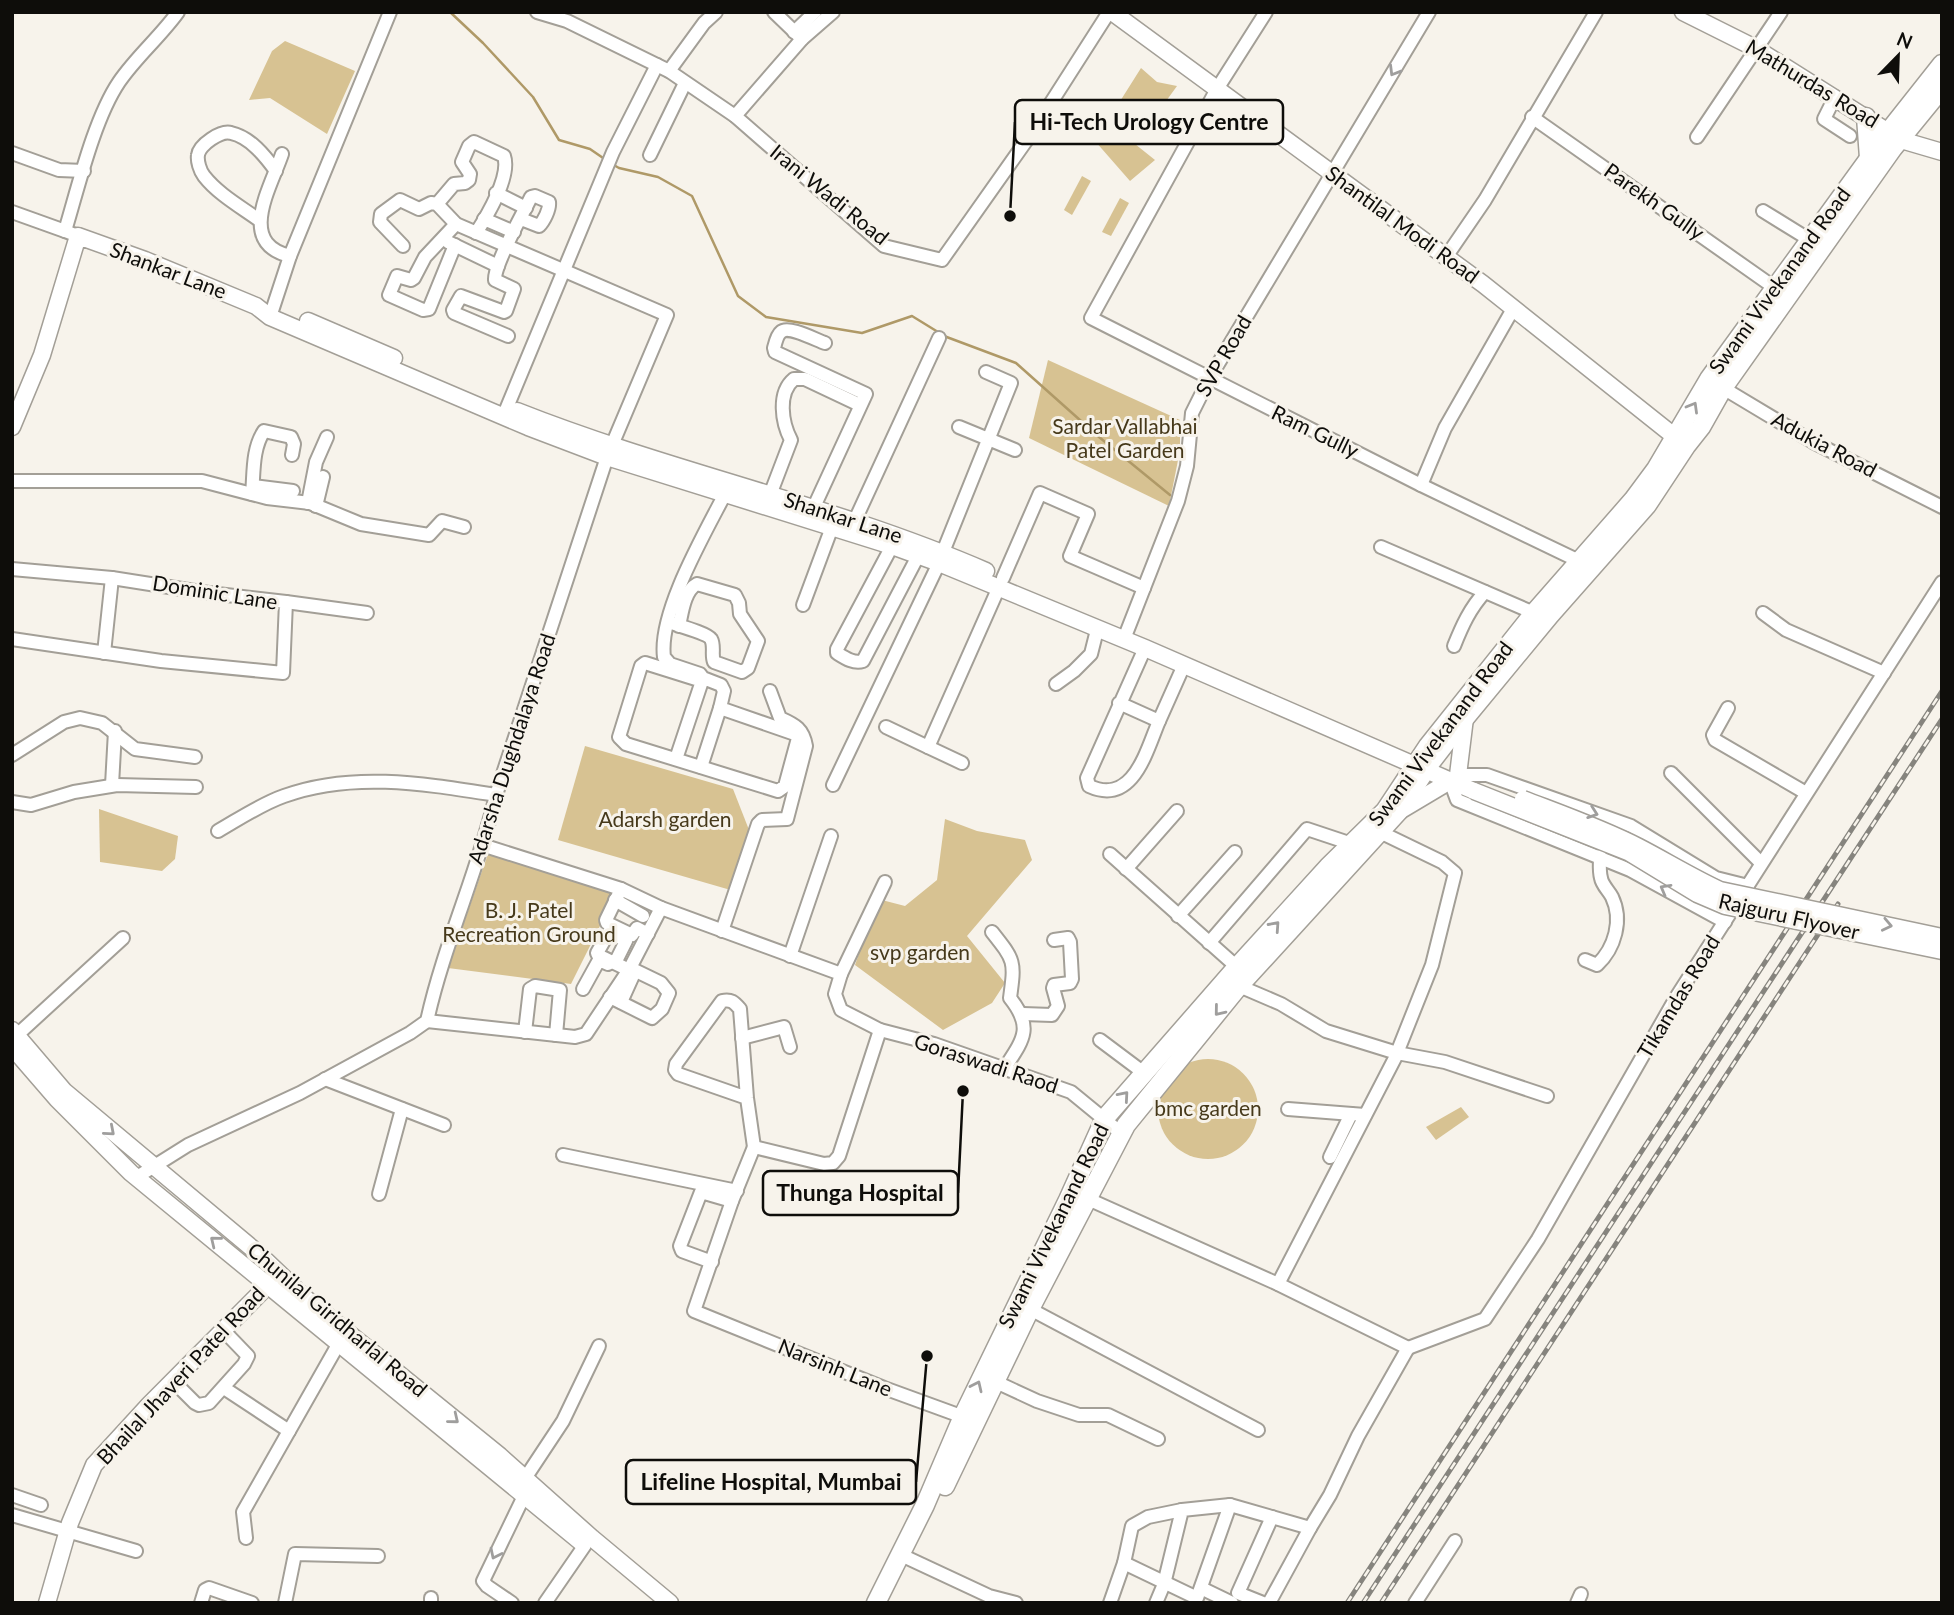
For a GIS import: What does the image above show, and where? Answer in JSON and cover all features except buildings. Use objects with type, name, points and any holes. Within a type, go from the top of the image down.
[{"type":"main road","name":"Swami Vivekanand Road","points":[[1716,383],[1885,159],[1942,64]]},
{"type":"main road","name":"Swami Vivekanand Road","points":[[970,1419],[996,1382],[1030,1309],[1121,1133],[1239,986],[1382,833],[1398,812],[1423,763],[1465,718],[1550,615],[1647,505],[1681,441],[1775,288],[1869,158],[1901,134],[1942,88]]},
{"type":"main road","points":[[1866,117],[1869,158]]},
{"type":"main road","name":"Swami Vivekanand Road","points":[[886,1603],[925,1506],[970,1419],[1016,1303],[1068,1200],[1105,1118],[1328,867],[1385,811],[1534,613],[1681,441]]},
{"type":"main road","name":"Swami Vivekanand Road","points":[[876,1603],[903,1556]]},
{"type":"street","points":[[12,428],[17,406],[42,355],[84,171],[104,110],[118,84],[141,54],[161,36],[178,12]]},
{"type":"street","points":[[272,312],[290,257],[390,12]]},
{"type":"street","name":"Irani Wadi Road","points":[[537,12],[570,16],[663,68],[735,116],[884,246],[942,260],[1031,134],[1111,12]]},
{"type":"street","points":[[505,412],[613,152],[663,68],[716,12]]},
{"type":"street","points":[[774,12],[798,36]]},
{"type":"street","name":"Shantilal Modi Road","points":[[1111,12],[1446,257],[1681,441]]},
{"type":"street","points":[[1217,89],[1266,12]]},
{"type":"street","name":"SVP Road","points":[[1126,635],[1178,500],[1187,467],[1192,413],[1209,379],[1429,12]]},
{"type":"street","points":[[1446,257],[1485,200],[1596,12]]},
{"type":"street","name":"Mathurdas Road","points":[[1682,12],[1758,44],[1866,117],[1942,152]]},
{"type":"street","points":[[1706,12],[1901,134]]},
{"type":"street","points":[[1697,137],[1781,12]]},
{"type":"street","points":[[735,116],[798,36],[823,14]]},
{"type":"street","points":[[650,155],[685,83]]},
{"type":"street","name":"Ram Gully","points":[[1217,89],[1091,318],[1421,485],[1579,561]]},
{"type":"street","points":[[1835,97],[1824,119],[1850,136]]},
{"type":"street","name":"Parekh Gully","points":[[1532,117],[1775,288]]},
{"type":"street","points":[[259,220],[203,174],[197,159],[198,154],[219,134],[228,131],[262,152],[276,171]]},
{"type":"street","points":[[438,204],[454,184],[469,180],[470,174],[462,162],[469,146],[474,142],[505,156],[503,179],[476,233]]},
{"type":"street","points":[[12,153],[60,170],[84,171]]},
{"type":"street","points":[[282,154],[259,220],[261,237],[281,254],[290,257]]},
{"type":"street","points":[[496,194],[523,214],[498,266],[495,280],[514,289],[506,311],[504,313],[461,296],[453,310],[454,313],[508,336]]},
{"type":"street","points":[[403,246],[380,222],[382,214],[394,202],[400,200],[419,209],[431,203],[438,204],[456,224],[564,272]]},
{"type":"street","points":[[1763,211],[1810,240]]},
{"type":"street","points":[[12,212],[72,233]]},
{"type":"street","points":[[484,219],[514,232]]},
{"type":"street","points":[[455,245],[429,309],[423,310],[389,295],[397,276],[411,280],[414,278],[425,257],[456,224]]},
{"type":"street","name":"Shankar Lane","points":[[72,233],[272,312],[505,412],[832,527],[852,527],[941,558],[1423,763]]},
{"type":"street","points":[[442,239],[498,266]]},
{"type":"street","name":"Adarsha Dughdalaya Road","points":[[426,1021],[496,795],[610,451],[667,315],[564,272]]},
{"type":"street","points":[[1421,485],[1445,428],[1513,309]]},
{"type":"street","points":[[813,509],[866,394],[775,352],[774,348],[780,332],[784,330],[825,343]]},
{"type":"street","points":[[852,527],[939,338]]},
{"type":"street","points":[[833,785],[941,558],[1011,383],[986,372]]},
{"type":"street","points":[[771,495],[791,440],[783,420],[789,383],[794,379],[805,379],[860,405]]},
{"type":"street","name":"Adukia Road","points":[[1716,383],[1813,442],[1942,507]]},
{"type":"street","points":[[959,427],[1015,450]]},
{"type":"street","points":[[253,490],[258,442],[264,431],[291,437],[294,444],[292,455]]},
{"type":"street","points":[[312,505],[316,461],[327,437]]},
{"type":"street","points":[[312,505],[323,477]]},
{"type":"street","points":[[12,481],[202,481],[253,490],[312,505],[361,524],[416,534],[429,535],[442,522],[464,527]]},
{"type":"street","points":[[673,624],[691,559],[727,488]]},
{"type":"street","name":"Shankar Lane","points":[[727,488],[771,495],[813,509],[918,556],[941,558]]},
{"type":"street","points":[[253,490],[293,491]]},
{"type":"street","points":[[928,747],[1040,493],[1088,514],[1070,556],[1144,589]]},
{"type":"street","points":[[803,606],[832,527]]},
{"type":"street","points":[[892,546],[837,649],[837,653],[858,663],[863,661],[918,556]]},
{"type":"street","points":[[1381,547],[1534,613]]},
{"type":"street","name":"Dominic Lane","points":[[12,569],[112,578],[286,602],[283,673],[202,666],[12,639]]},
{"type":"street","points":[[104,653],[112,578]]},
{"type":"street","name":"Tikamdas Road","points":[[1408,1348],[1428,1343],[1485,1319],[1538,1239],[1677,996],[1942,582]]},
{"type":"street","name":"Shankar Lane","points":[[1001,583],[1097,630],[1126,635],[1145,648],[1184,665],[1423,763]]},
{"type":"street","points":[[673,624],[709,636],[714,662],[742,671],[748,668],[758,641],[740,614],[735,595],[697,584],[691,587],[673,624],[661,655],[670,664],[700,674],[703,678],[721,685],[723,691],[720,708],[701,767]]},
{"type":"street","points":[[1454,646],[1465,619],[1485,593]]},
{"type":"street","points":[[286,602],[368,612]]},
{"type":"street","points":[[1763,613],[1786,631],[1884,673]]},
{"type":"street","points":[[1056,684],[1091,654],[1097,630]]},
{"type":"street","points":[[1145,648],[1087,778],[1089,786],[1097,790],[1122,788],[1130,781],[1143,760],[1184,665]]},
{"type":"street","points":[[703,678],[696,679],[645,663],[641,666],[620,737],[626,744],[778,791],[785,786],[798,738],[795,734],[720,708]]},
{"type":"street","points":[[676,760],[703,678]]},
{"type":"street","points":[[722,931],[758,824],[762,820],[787,819],[806,746],[804,734],[799,727],[780,718],[770,691]]},
{"type":"street","points":[[1119,703],[1159,721]]},
{"type":"street","points":[[1728,708],[1713,735],[1715,740],[1806,793]]},
{"type":"street","points":[[12,755],[71,720],[80,718],[102,723],[135,748],[195,757]]},
{"type":"street","points":[[1465,718],[1454,778],[1457,800],[1600,856],[1725,922]]},
{"type":"street","points":[[886,727],[961,763]]},
{"type":"street","points":[[112,785],[114,731]]},
{"type":"street","name":"Rajguru Flyover","points":[[1423,763],[1628,852],[1698,894],[1725,906],[1942,951]]},
{"type":"street","points":[[1671,773],[1762,863]]},
{"type":"street","points":[[1398,812],[1454,778],[1487,775],[1631,826],[1716,878],[1748,886]]},
{"type":"street","points":[[218,831],[281,797],[300,791],[382,780],[496,795]]},
{"type":"street","points":[[12,803],[31,806],[74,792],[112,785],[196,787]]},
{"type":"street","name":"Rajguru Flyover","points":[[1476,787],[1606,832],[1720,890],[1942,937]]},
{"type":"street","points":[[1126,869],[1177,811]]},
{"type":"street","points":[[1209,943],[1307,829],[1352,844]]},
{"type":"street","points":[[1278,1284],[1332,1158],[1396,1053],[1432,965],[1455,873],[1442,862],[1382,833]]},
{"type":"street","points":[[790,956],[831,836]]},
{"type":"street","points":[[482,845],[841,974],[885,882]]},
{"type":"street","points":[[1178,916],[1235,852]]},
{"type":"street","points":[[1110,854],[1237,967]]},
{"type":"street","points":[[1585,960],[1597,965],[1602,961],[1615,937],[1618,918],[1613,900],[1601,880],[1600,856]]},
{"type":"street","points":[[618,895],[607,923],[632,934],[660,908]]},
{"type":"street","points":[[137,1177],[188,1145],[300,1093],[410,1033],[426,1021],[575,1037],[586,1034],[615,1000],[639,950],[642,926],[618,895]]},
{"type":"street","points":[[615,1000],[652,1018],[662,1009],[669,997],[661,983],[597,953],[609,932],[625,939],[625,943],[639,950]]},
{"type":"street","points":[[992,932],[1011,956],[1014,969],[1010,998],[1023,1014],[1024,1029],[1018,1048],[1004,1069]]},
{"type":"street","points":[[14,1037],[123,938]]},
{"type":"street","points":[[1023,1014],[1052,1015],[1058,1006],[1054,985],[1070,983],[1072,979],[1070,942],[1068,938],[1054,940]]},
{"type":"street","points":[[615,963],[625,943]]},
{"type":"street","points":[[583,989],[599,960],[630,970]]},
{"type":"street","name":"Goraswadi Raod","points":[[841,974],[835,994],[841,1010],[880,1030],[934,1044],[1071,1092],[1121,1133]]},
{"type":"street","points":[[525,1031],[530,989],[535,986],[560,990],[556,1035]]},
{"type":"street","points":[[1239,986],[1282,1004],[1326,1031],[1396,1053],[1445,1062],[1547,1096]]},
{"type":"street","points":[[735,1196],[701,1192],[680,1246],[682,1251],[712,1262],[754,1147],[740,1009],[735,1002],[728,999],[722,1001],[676,1064],[676,1070],[678,1074],[747,1098]]},
{"type":"street","points":[[742,1038],[784,1027],[790,1047]]},
{"type":"street","points":[[754,1147],[824,1164],[833,1163],[839,1156],[880,1030]]},
{"type":"street","name":"Chunilal Giridharlal Road","points":[[14,1037],[64,1091],[152,1166],[274,1278],[339,1343],[522,1488],[592,1538],[670,1603]]},
{"type":"street","name":"Chunilal Giridharlal Road","points":[[14,1037],[57,1099],[137,1177],[305,1298],[654,1603]]},
{"type":"street","points":[[1100,1040],[1144,1073]]},
{"type":"street","points":[[325,1079],[444,1125]]},
{"type":"street","points":[[379,1194],[402,1109]]},
{"type":"street","points":[[1289,1109],[1357,1118]]},
{"type":"street","points":[[563,1155],[735,1196]]},
{"type":"street","points":[[1088,1199],[1278,1284],[1408,1348],[1357,1436],[1330,1494],[1269,1603]]},
{"type":"street","name":"Narsinh Lane","points":[[712,1262],[694,1311],[884,1388],[970,1419]]},
{"type":"street","name":"Bhailal Jhaveri Patel Road","points":[[47,1603],[68,1531],[94,1465],[274,1278]]},
{"type":"street","points":[[1030,1309],[1258,1430]]},
{"type":"street","points":[[173,1381],[199,1405],[209,1403],[248,1356],[223,1330]]},
{"type":"street","points":[[246,1538],[243,1512],[339,1343]]},
{"type":"street","points":[[512,1603],[483,1581],[522,1488],[562,1421],[599,1346]]},
{"type":"street","points":[[996,1382],[1037,1401],[1079,1415],[1108,1415],[1158,1439]]},
{"type":"street","points":[[227,1390],[289,1431]]},
{"type":"street","points":[[12,1495],[41,1505]]},
{"type":"street","points":[[1110,1603],[1124,1563],[1132,1526],[1148,1517],[1230,1505],[1310,1528]]},
{"type":"street","points":[[1198,1597],[1230,1505]]},
{"type":"street","points":[[1156,1603],[1164,1584],[1182,1510]]},
{"type":"street","points":[[12,1515],[136,1551]]},
{"type":"street","points":[[1235,1600],[1272,1517]]},
{"type":"street","points":[[1415,1603],[1455,1541]]},
{"type":"street","points":[[545,1603],[585,1545]]},
{"type":"street","points":[[285,1603],[295,1554],[378,1556]]},
{"type":"street","points":[[903,1556],[989,1595],[1016,1603]]},
{"type":"street","points":[[1124,1563],[1164,1584],[1198,1597],[1263,1603]]},
{"type":"street","points":[[201,1603],[205,1590],[209,1588],[250,1600],[252,1603]]},
{"type":"green space","points":[[285,41],[355,71],[327,134],[270,98],[249,100],[272,51]]},
{"type":"green space","points":[[1141,68],[1157,82],[1177,86],[1135,144],[1155,160],[1130,181],[1095,141]]},
{"type":"green space","points":[[1082,176],[1091,181],[1072,215],[1064,210]]},
{"type":"green space","points":[[1120,198],[1129,203],[1111,236],[1102,232]]},
{"type":"green space","name":"Sardar Vallabhai Patel Garden","points":[[1048,360],[1180,420],[1180,450],[1169,506],[1029,438]]},
{"type":"green space","name":"Adarsh garden","points":[[585,746],[733,789],[751,835],[734,891],[558,840]]},
{"type":"green space","points":[[99,809],[178,836],[175,859],[162,871],[100,862]]},
{"type":"green space","name":"svp garden","points":[[945,819],[977,831],[1025,840],[1032,860],[967,936],[1005,983],[992,1003],[943,1030],[855,965],[878,899],[905,906],[937,880]]},
{"type":"green space","name":"B. J. Patel Recreation Ground","points":[[488,854],[617,892],[571,984],[448,968]]},
{"type":"green space","name":"bmc garden","points":[[1208,1059],[1227,1063],[1243,1074],[1254,1090],[1258,1109],[1254,1128],[1243,1144],[1227,1155],[1208,1159],[1189,1155],[1173,1144],[1162,1128],[1158,1109],[1162,1090],[1173,1074],[1189,1063]]},
{"type":"green space","points":[[1461,1107],[1469,1117],[1436,1140],[1426,1127]]},
{"type":"waterway","points":[[450,12],[533,97],[559,140],[590,149],[606,160]]},
{"type":"waterway","points":[[612,164],[658,177],[692,196],[738,296],[766,317],[862,333],[912,316],[938,332]]},
{"type":"waterway","points":[[944,336],[1016,363],[1099,437],[1170,495]]},
{"type":"railway","points":[[1347,1603],[1942,691]]},
{"type":"railway","points":[[1363,1603],[1942,719]]},
{"type":"railway","points":[[1381,1603],[1838,904]]},
{"type":"place","name":"Hi-Tech Urology Centre","points":[[1010,216]]},
{"type":"place","name":"Thunga Hospital","points":[[963,1091]]},
{"type":"place","name":"Lifeline Hospital, Mumbai","points":[[927,1356]]}]
